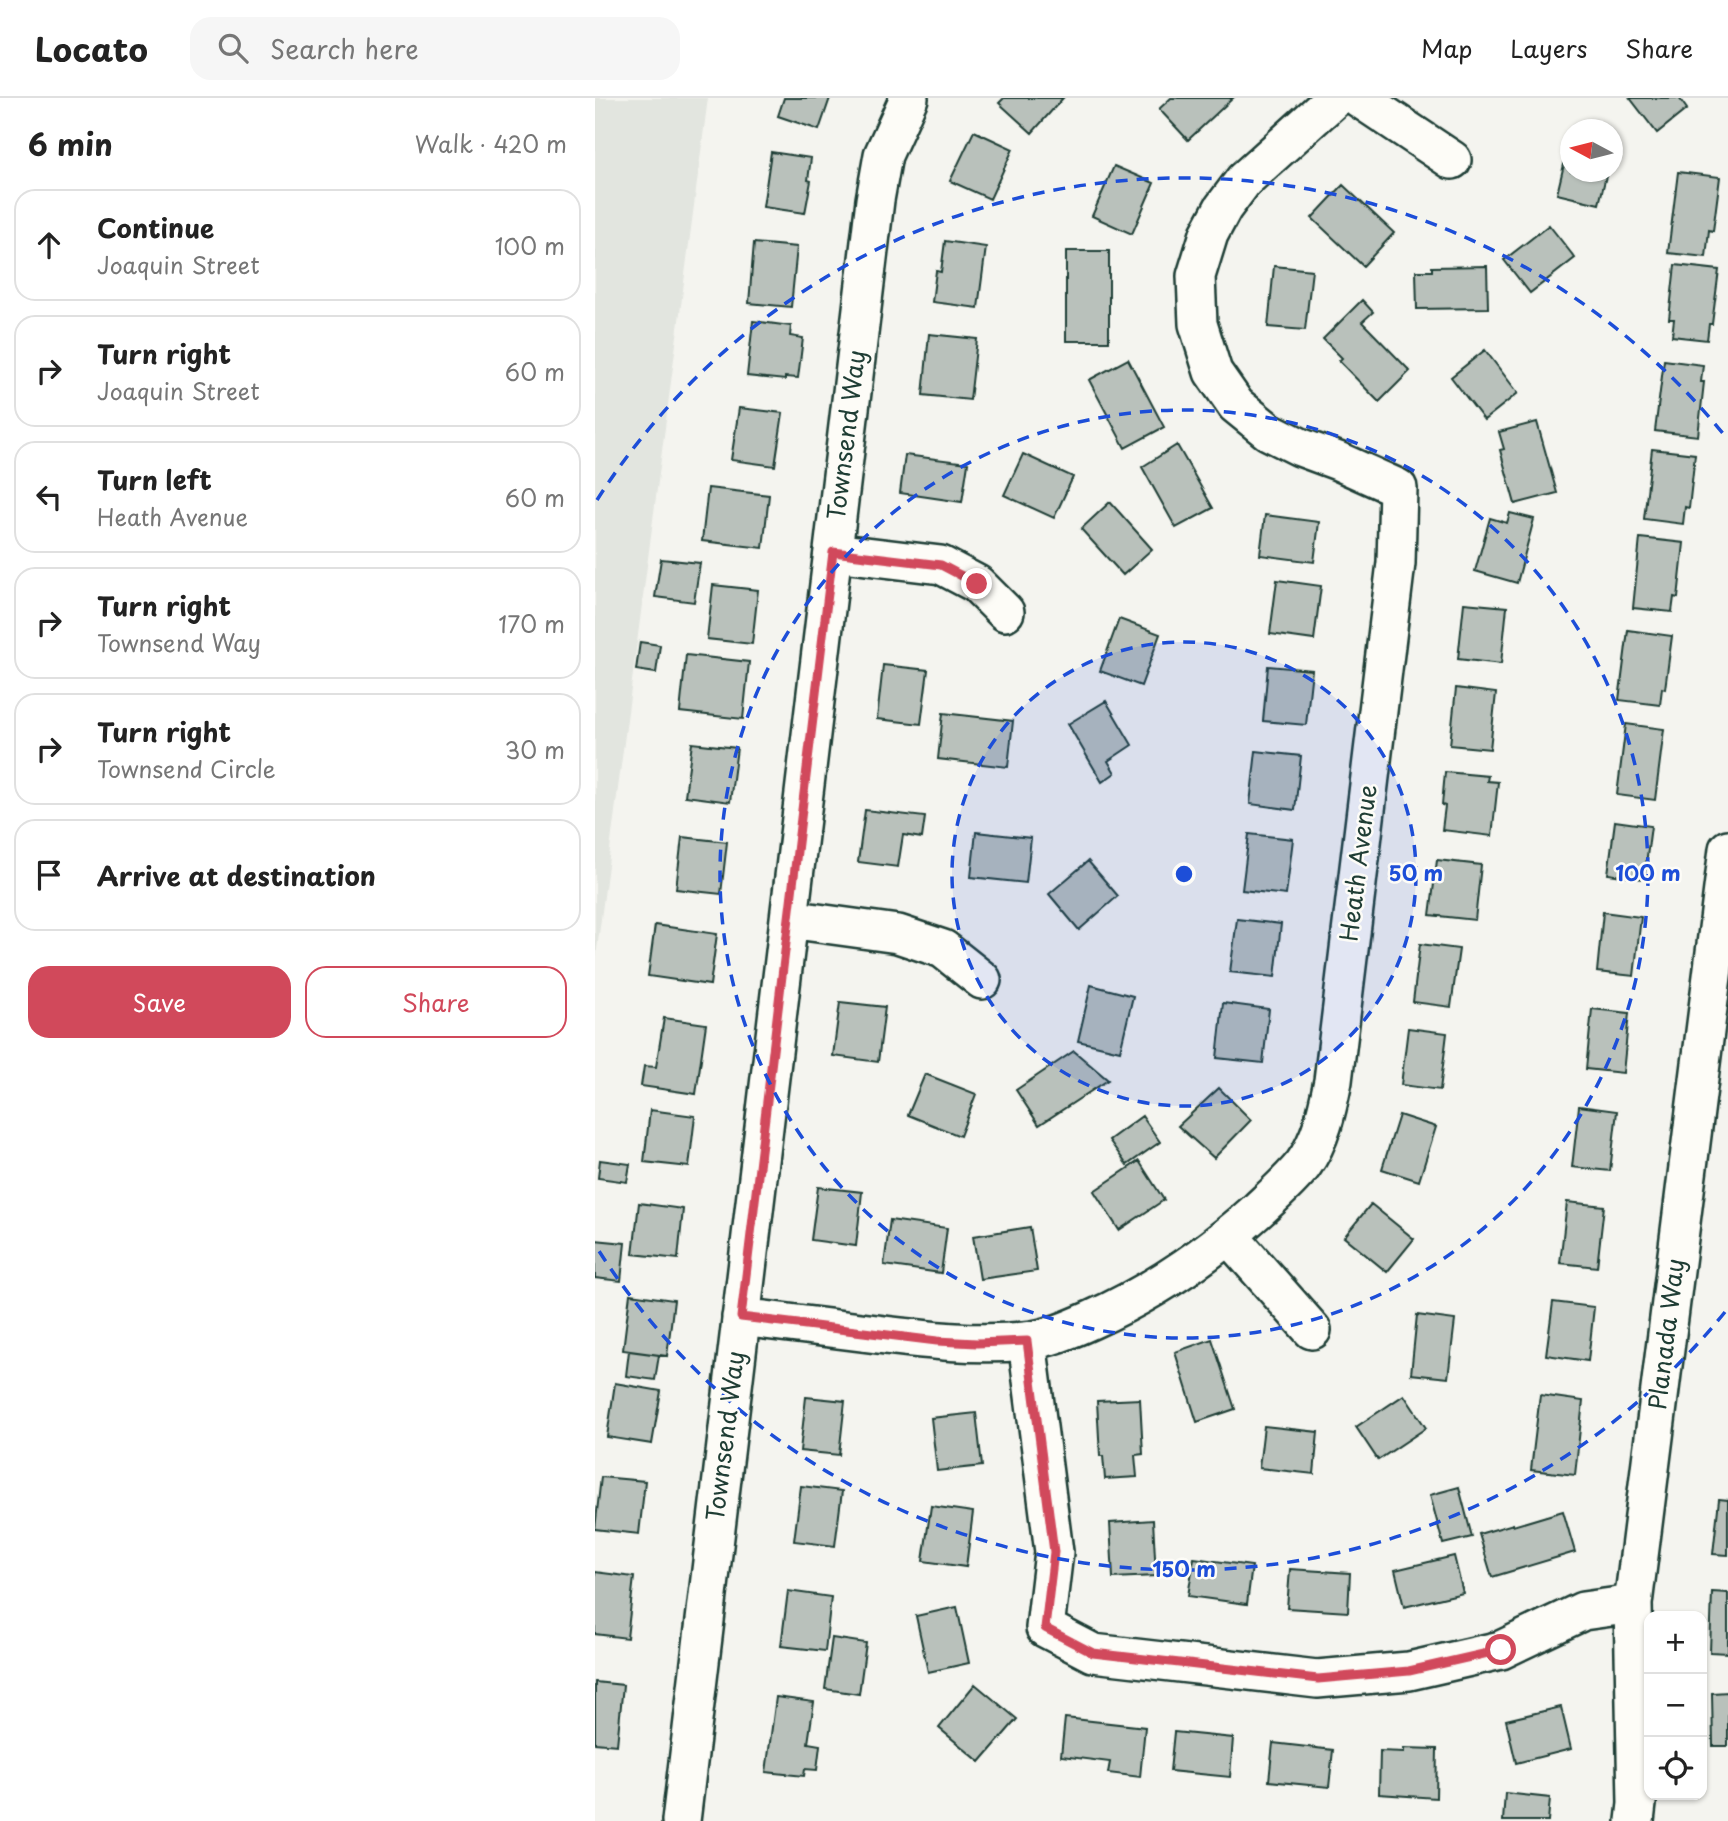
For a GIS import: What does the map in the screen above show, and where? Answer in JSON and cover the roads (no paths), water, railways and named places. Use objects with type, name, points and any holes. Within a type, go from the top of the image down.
[{"type":"street","name":"Townsend Way","points":[[681,1821],[875,200],[883,156],[909,98]]},
{"type":"street","name":"Heath Avenue","points":[[741,1317],[937,1341],[977,1343],[1027,1341],[1069,1330],[1126,1304],[1229,1236],[1273,1197],[1303,1165],[1317,1142],[1327,1113],[1333,1081],[1396,563],[1398,488],[1268,431],[1236,405],[1213,372],[1209,360],[1198,324],[1196,276],[1209,234],[1223,208],[1244,180],[1335,98]]},
{"type":"street","points":[[1359,98],[1452,160]]},
{"type":"street","points":[[833,552],[941,565],[977,584],[1005,611]]},
{"type":"street","name":"Planada Way","points":[[1636,1821],[1633,1604],[1728,849]]},
{"type":"street","points":[[789,919],[898,934],[943,949],[982,980]]},
{"type":"street","points":[[1229,1236],[1312,1330]]},
{"type":"street","points":[[1027,1341],[1054,1552],[1045,1628],[1093,1653],[1318,1679],[1409,1671],[1501,1650],[1583,1611],[1633,1604]]}]
